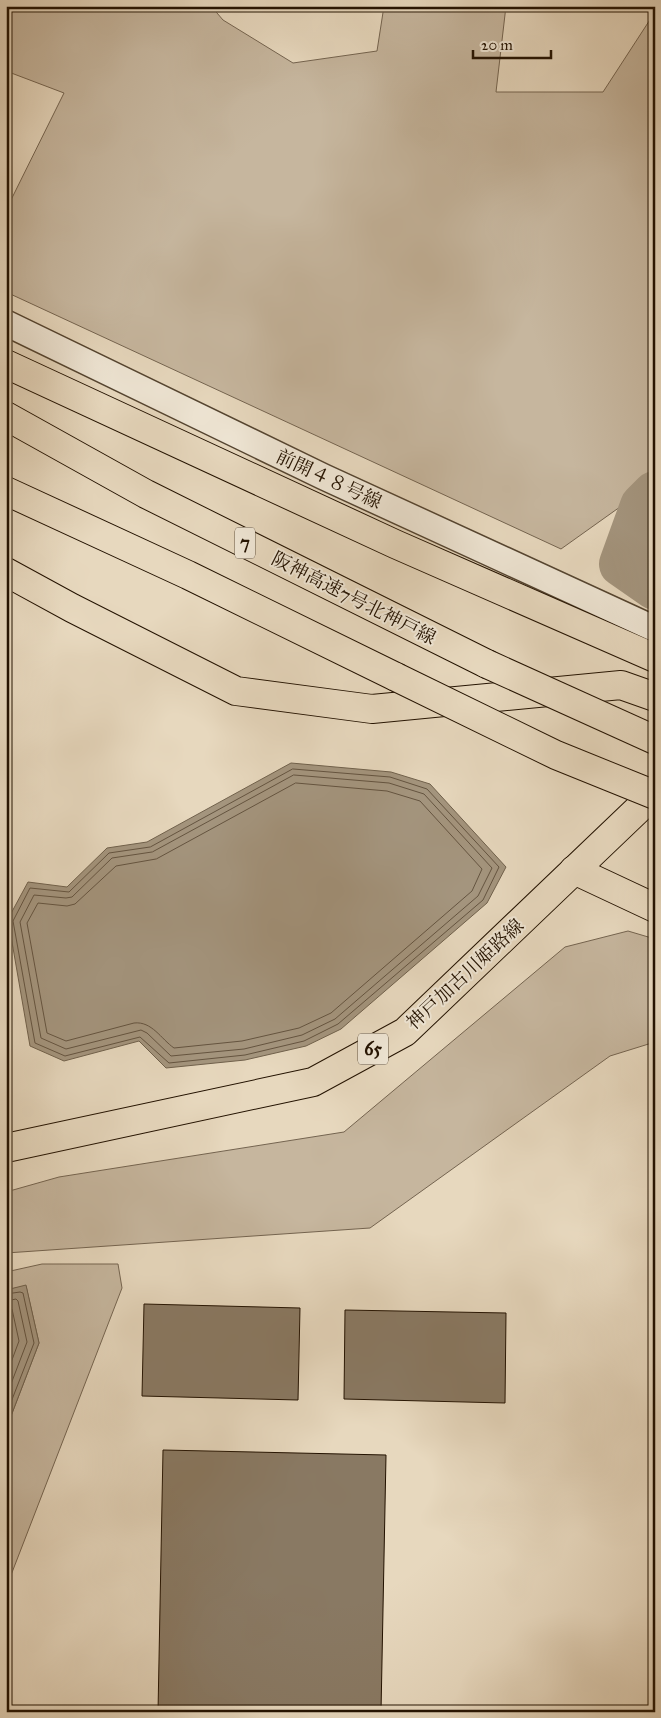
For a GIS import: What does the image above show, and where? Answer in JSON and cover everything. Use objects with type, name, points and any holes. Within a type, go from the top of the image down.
[{"type":"main road","points":[[6,364],[386,540],[655,658]]},
{"type":"main road","name":"阪神高速7号北神戸線","points":[[6,416],[146,494],[487,664],[655,740]]},
{"type":"main road","points":[[6,491],[188,575],[556,754],[655,805]]},
{"type":"main road","points":[[6,572],[72,608],[236,691],[372,709],[621,685],[655,697]]},
{"type":"main road","points":[[556,754],[655,794]]},
{"type":"main road","name":"神戸加古川姫路線","points":[[6,1148],[313,1082],[405,1032],[655,794]]},
{"type":"main road","points":[[574,870],[655,908]]},
{"type":"street","name":"前開４８号線","points":[[6,323],[324,477],[655,630]]},
{"type":"shaded area","points":[[6,6],[211,6],[223,20],[293,63],[377,51],[384,6],[506,6],[496,92],[603,92],[655,12],[655,482],[561,549],[6,292],[6,210],[64,93],[6,71]]},
{"type":"shaded area","points":[[628,931],[655,939],[655,1042],[610,1056],[370,1228],[6,1253],[6,1192],[59,1177],[344,1132],[565,947]]},
{"type":"shaded area","points":[[42,1264],[118,1264],[122,1288],[6,1588],[6,1429],[39,1343],[26,1286],[6,1290],[6,1272]]},
{"type":"water","points":[[633,558],[655,570],[655,605],[638,597]]},
{"type":"water","points":[[291,763],[391,772],[430,784],[506,867],[487,903],[341,1029],[306,1046],[245,1060],[166,1068],[139,1041],[64,1061],[30,1046],[8,919],[28,882],[67,887],[107,848],[147,842]]},
{"type":"water","points":[[26,1285],[39,1343],[6,1429],[6,1290]]},
{"type":"building","points":[[144,1304],[300,1308],[298,1400],[142,1396]]},
{"type":"building","points":[[345,1310],[506,1313],[505,1403],[344,1399]]},
{"type":"building","points":[[163,1450],[386,1455],[381,1712],[158,1712]]},
{"type":"waterway","points":[[655,494],[643,506],[622,564],[655,587]]}]
